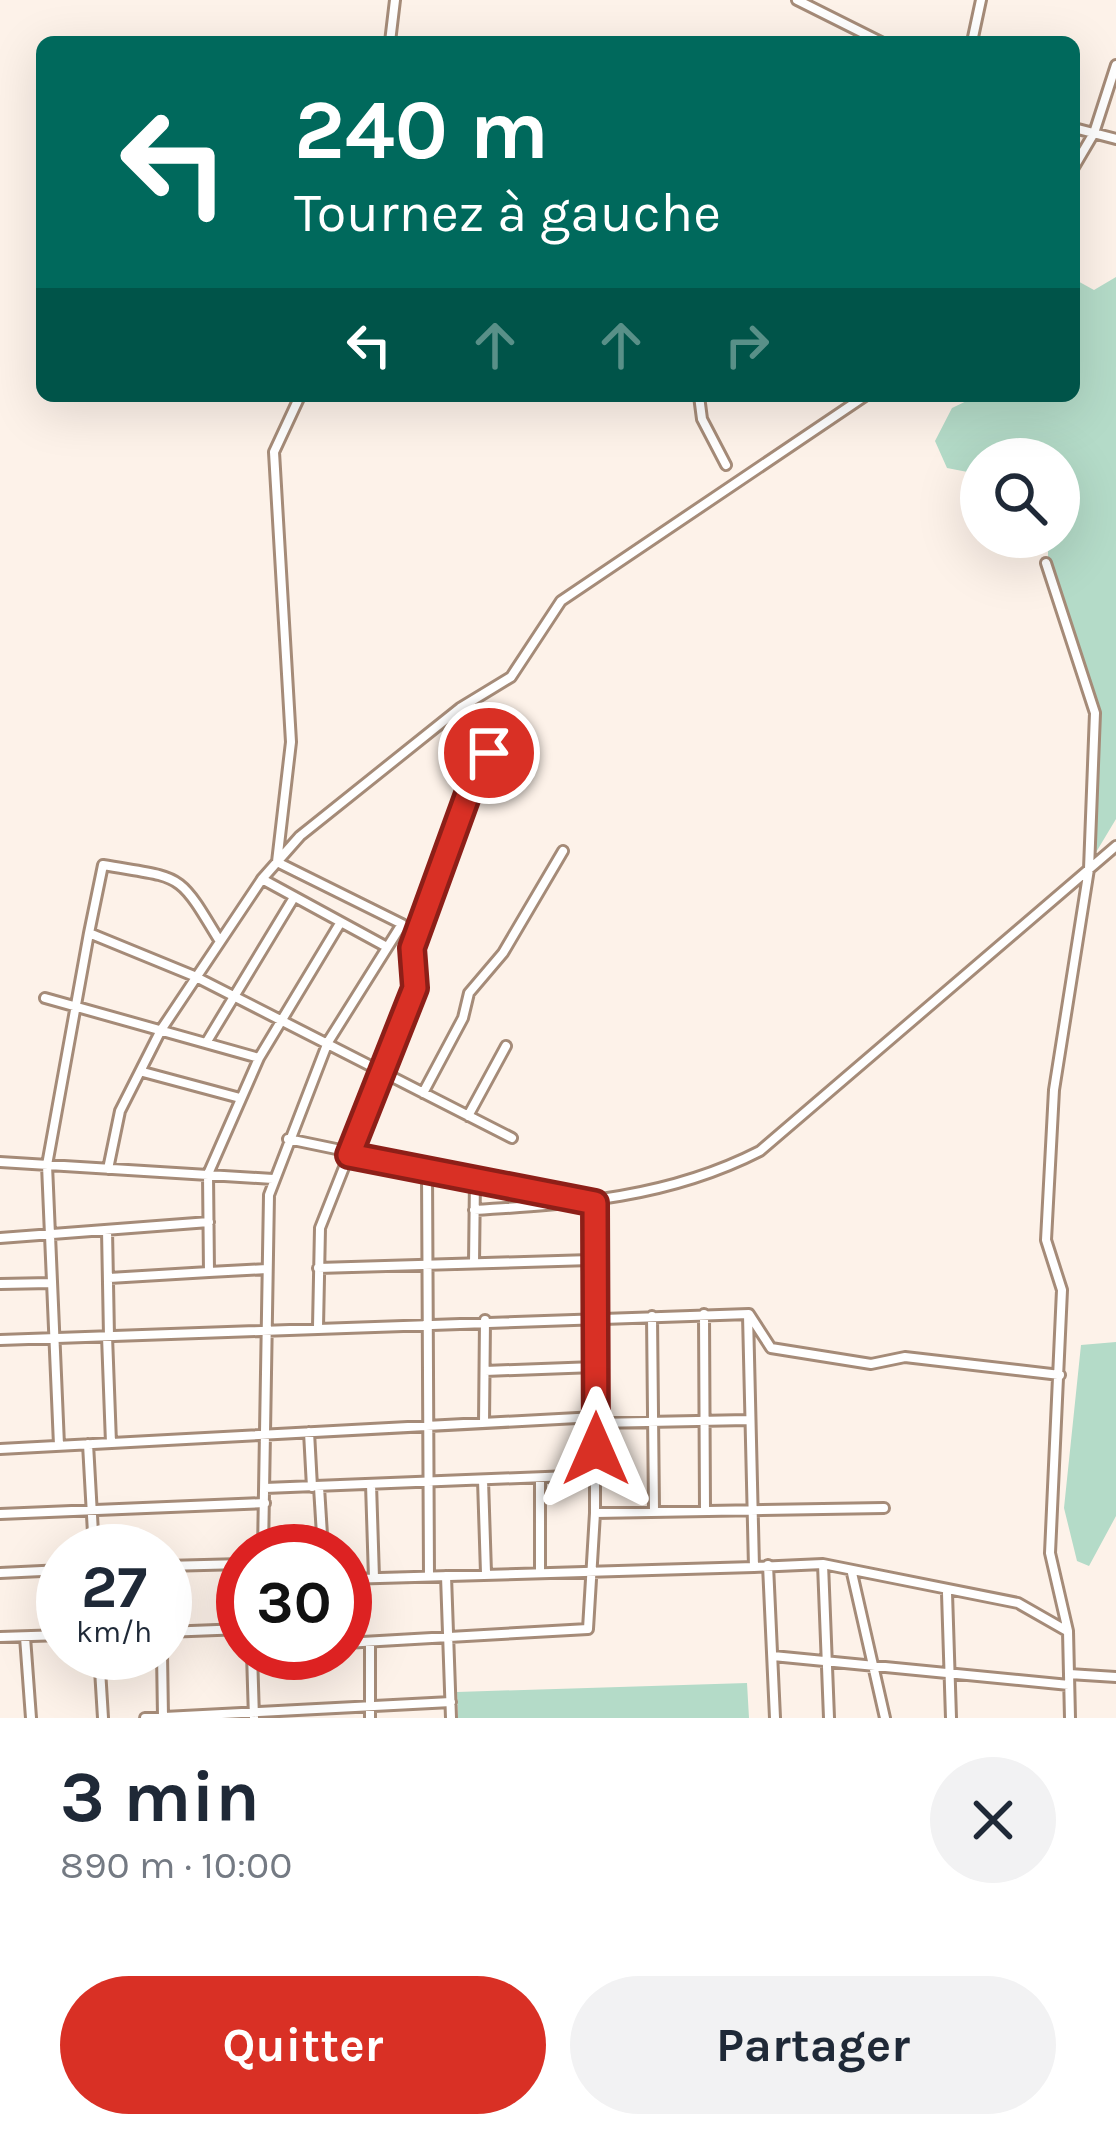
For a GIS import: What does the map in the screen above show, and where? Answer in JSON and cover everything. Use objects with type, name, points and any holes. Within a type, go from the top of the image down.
[{"type":"street","points":[[391,36],[395,0]]},
{"type":"street","points":[[796,0],[858,36]]},
{"type":"street","points":[[973,36],[981,0]]},
{"type":"street","points":[[1080,157],[1094,133],[1116,65]]},
{"type":"street","points":[[1080,130],[1116,139]]},
{"type":"street","points":[[277,862],[291,742],[274,452],[297,402]]},
{"type":"street","points":[[700,402],[702,418],[726,465]]},
{"type":"street","points":[[108,1169],[119,1111],[161,1030],[262,879],[300,836],[460,708],[511,677],[561,601],[856,402]]},
{"type":"street","points":[[1046,563],[1095,713],[1089,869],[1052,1133],[1046,1240],[1062,1290],[1050,1553],[1068,1631],[1070,1718]]},
{"type":"street","points":[[318,1327],[320,1228],[415,988],[412,948],[477,769],[489,753]]},
{"type":"street","points":[[474,1210],[595,1203],[723,1170],[760,1151],[1116,846]]},
{"type":"street","points":[[424,1093],[463,1018],[469,993],[502,953],[563,851]]},
{"type":"street","points":[[264,1524],[267,1269],[273,1179],[328,1042],[402,924],[277,862]]},
{"type":"street","points":[[59,1445],[47,1165],[103,865],[169,877],[193,890],[219,940]]},
{"type":"street","points":[[262,879],[385,946]]},
{"type":"street","points":[[206,1043],[293,899]]},
{"type":"street","points":[[209,1272],[208,1174],[259,1058],[339,925]]},
{"type":"street","points":[[89,933],[194,976],[512,1138]]},
{"type":"street","points":[[45,998],[259,1058]]},
{"type":"street","points":[[468,1116],[506,1046]]},
{"type":"street","points":[[143,1072],[240,1098]]},
{"type":"street","points":[[288,1139],[595,1203]]},
{"type":"street","points":[[0,1162],[273,1179]]},
{"type":"street","points":[[427,1170],[429,1576]]},
{"type":"street","points":[[474,1263],[475,1179]]},
{"type":"street","points":[[372,1642],[585,1631],[596,1513],[598,1316],[591,1260],[595,1203]]},
{"type":"street","points":[[0,1238],[209,1222]]},
{"type":"street","points":[[107,1230],[112,1443]]},
{"type":"street","points":[[318,1268],[591,1260]]},
{"type":"street","points":[[109,1278],[267,1269]]},
{"type":"street","points":[[0,1284],[50,1283]]},
{"type":"street","points":[[748,1313],[771,1348],[871,1364],[904,1357],[1060,1375]]},
{"type":"street","points":[[0,1340],[748,1313]]},
{"type":"street","points":[[748,1313],[754,1567]]},
{"type":"street","points":[[704,1314],[705,1510]]},
{"type":"street","points":[[652,1316],[654,1511]]},
{"type":"street","points":[[484,1423],[485,1321]]},
{"type":"street","points":[[485,1371],[595,1367]]},
{"type":"street","points":[[0,1448],[484,1423],[748,1420]]},
{"type":"street","points":[[309,1432],[320,1524]]},
{"type":"street","points":[[88,1444],[93,1524]]},
{"type":"street","points":[[265,1488],[595,1475]]},
{"type":"street","points":[[540,1478],[540,1571]]},
{"type":"street","points":[[483,1480],[486,1573]]},
{"type":"street","points":[[371,1484],[374,1578],[823,1564],[947,1593],[1018,1603],[1068,1631]]},
{"type":"street","points":[[0,1514],[265,1503]]},
{"type":"street","points":[[596,1513],[884,1508]]},
{"type":"street","points":[[823,1564],[829,1718]]},
{"type":"street","points":[[768,1565],[775,1718]]},
{"type":"street","points":[[0,1573],[36,1571]]},
{"type":"street","points":[[852,1573],[885,1718]]},
{"type":"street","points":[[446,1575],[451,1718]]},
{"type":"street","points":[[947,1593],[951,1718]]},
{"type":"street","points":[[25,1636],[32,1718]]},
{"type":"street","points":[[0,1637],[36,1636]]},
{"type":"street","points":[[772,1656],[950,1674],[1069,1680],[1116,1677]]},
{"type":"street","points":[[101,1680],[103,1718]]},
{"type":"street","points":[[163,1680],[164,1718]]},
{"type":"street","points":[[253,1680],[254,1715]]},
{"type":"street","points":[[370,1680],[370,1718]]},
{"type":"street","points":[[146,1718],[451,1702]]},
{"type":"green space","points":[[1116,277],[1116,819],[1095,854],[1100,715],[1048,558],[1080,558],[1080,438],[960,438],[960,471],[947,468],[935,441],[952,408],[964,402],[1080,402],[1080,282],[1094,290]]},
{"type":"green space","points":[[1116,1342],[1116,1516],[1089,1566],[1077,1561],[1064,1508],[1081,1345]]},
{"type":"green space","points":[[747,1683],[749,1718],[458,1718],[457,1692]]},
{"type":"route","points":[[489,753],[477,769],[422,917],[412,948],[415,988],[349,1155],[595,1203],[591,1260],[598,1316],[596,1449]]}]
